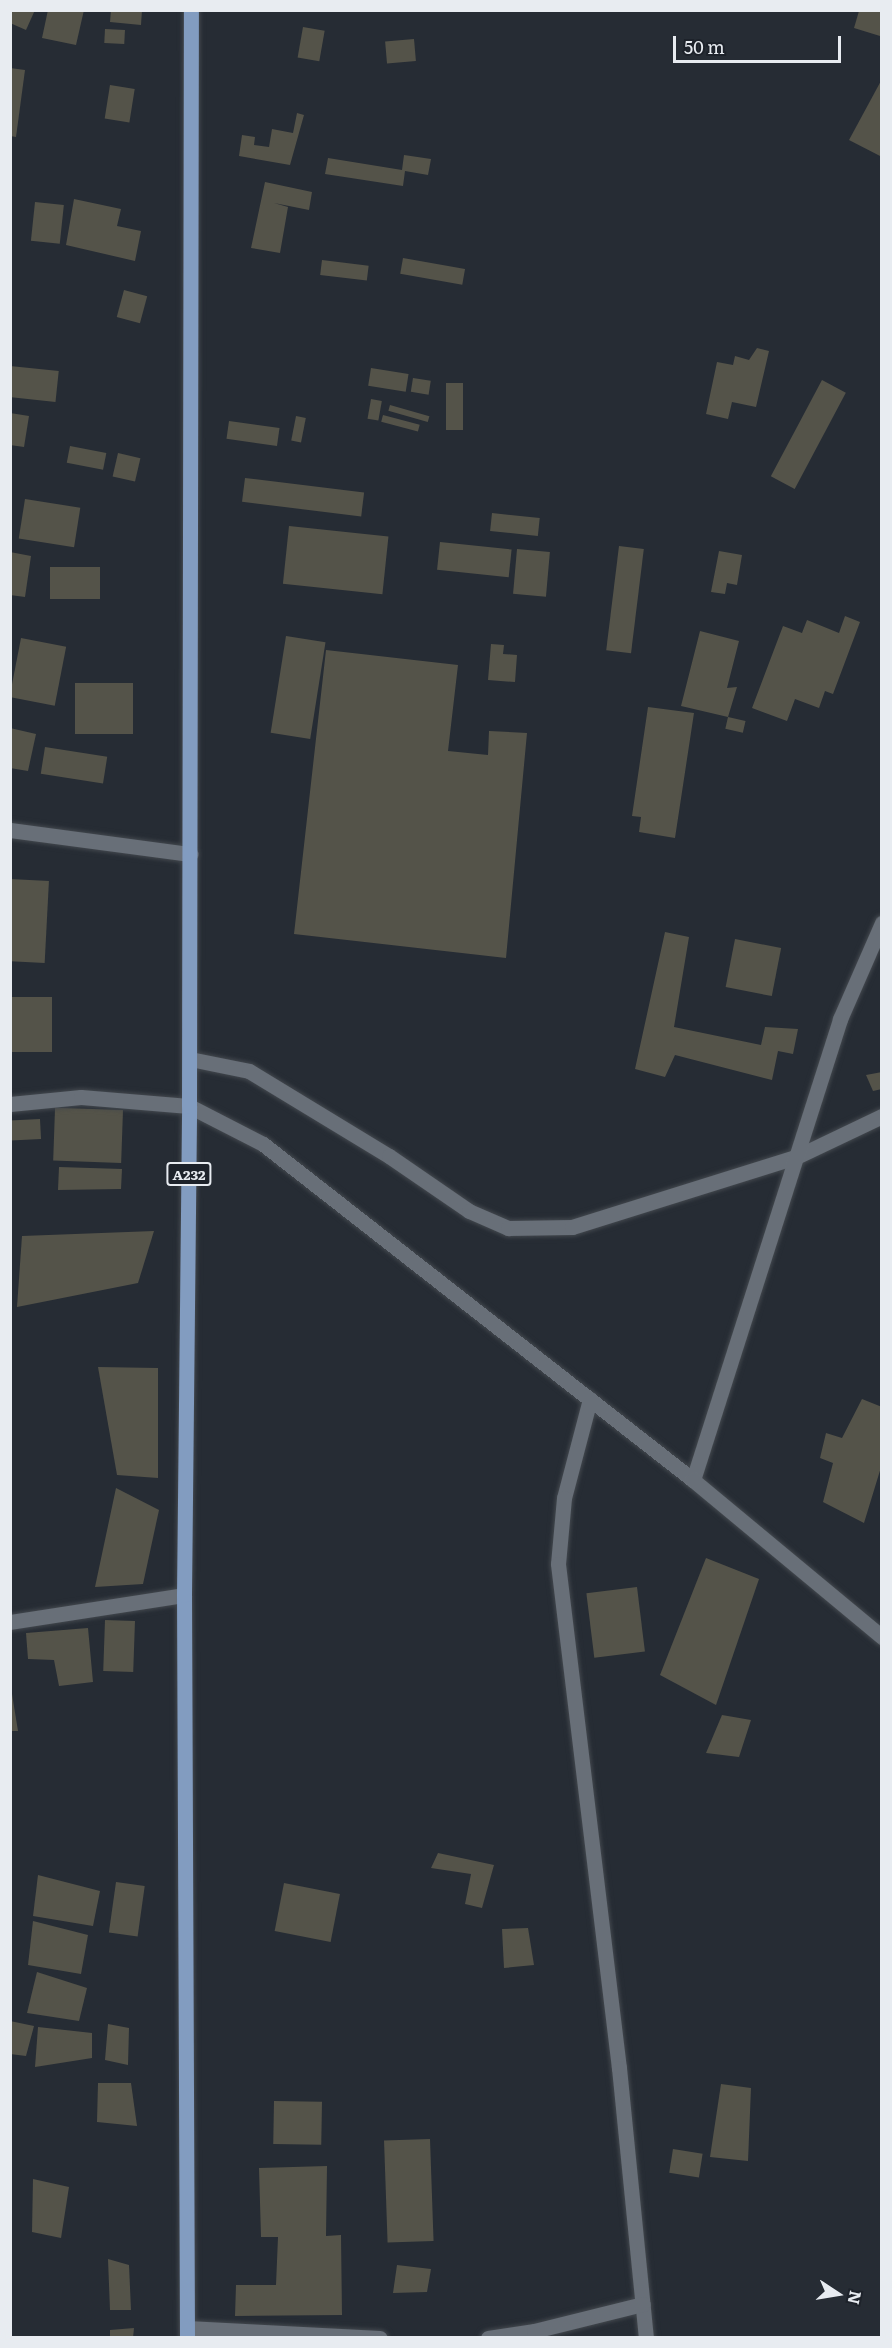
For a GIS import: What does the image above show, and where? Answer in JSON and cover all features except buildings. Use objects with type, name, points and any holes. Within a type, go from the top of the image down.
[{"type":"main road","name":"A232","points":[[187,2333],[184,1594],[189,1106],[191,10]]},
{"type":"street","points":[[10,830],[190,854]]},
{"type":"street","points":[[693,1480],[840,1018],[882,923]]},
{"type":"street","points":[[189,1059],[249,1071],[388,1156],[470,1211],[508,1228],[572,1227],[796,1157],[882,1116]]},
{"type":"street","points":[[10,1104],[81,1097],[189,1106],[263,1144],[693,1480],[882,1637]]},
{"type":"street","points":[[590,1399],[564,1498],[558,1564],[646,2337]]},
{"type":"street","points":[[10,1622],[184,1594]]},
{"type":"street","points":[[489,2337],[534,2331],[643,2304]]},
{"type":"street","points":[[187,2333],[380,2337]]}]
